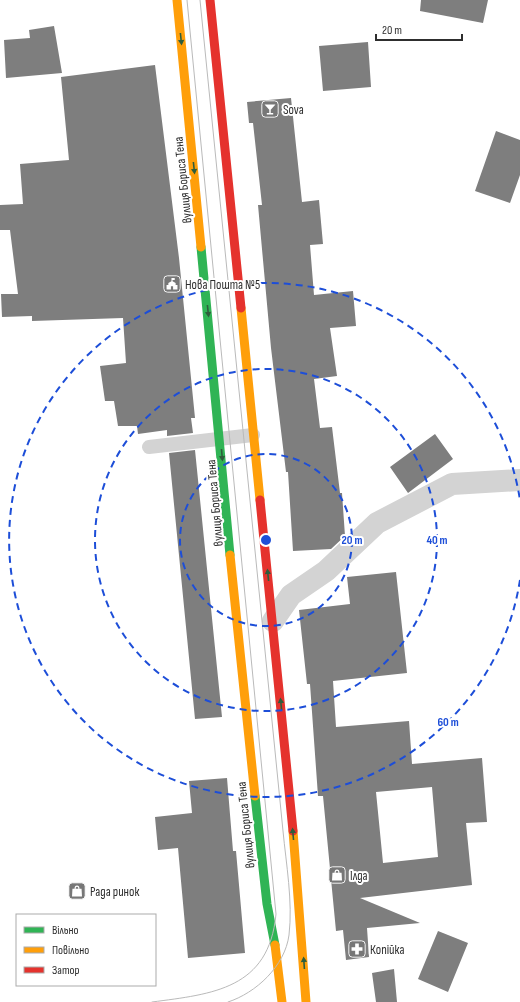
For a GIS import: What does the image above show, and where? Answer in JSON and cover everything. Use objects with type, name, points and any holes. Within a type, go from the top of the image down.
[{"type":"street","name":"вулиця Бориса Тена","points":[[177,0],[221,440],[243,685],[265,888],[278,964],[282,1002]]},
{"type":"street","points":[[210,0],[273,621],[293,830],[306,1002]]},
{"type":"street","points":[[273,621],[291,595],[326,571],[377,523],[452,484],[520,480]]},
{"type":"lane","points":[[149,447],[221,440],[253,435]]},
{"type":"building","points":[[421,0],[488,0],[483,23],[420,11]]},
{"type":"building","points":[[54,26],[62,73],[6,78],[4,40],[30,38],[29,30]]},
{"type":"building","points":[[368,42],[371,87],[323,91],[319,46]]},
{"type":"building","points":[[155,65],[179,258],[195,418],[191,418],[193,433],[167,436],[167,430],[138,434],[137,426],[118,426],[114,401],[105,401],[100,366],[126,363],[123,318],[32,321],[32,316],[2,317],[1,294],[18,294],[10,230],[0,230],[0,205],[23,204],[20,164],[69,160],[61,77]]},
{"type":"building","points":[[291,98],[302,202],[319,200],[323,244],[310,245],[314,295],[353,291],[356,326],[330,328],[337,376],[314,379],[320,428],[332,427],[340,493],[342,493],[345,536],[331,549],[293,551],[288,472],[286,472],[271,348],[258,205],[262,205],[253,123],[249,123],[247,102]]},
{"type":"building","points":[[496,131],[520,140],[520,175],[510,203],[475,191]]},
{"type":"building","points":[[435,434],[453,459],[408,493],[390,467]]},
{"type":"building","points":[[195,450],[222,717],[195,719],[169,453]]},
{"type":"building","points":[[396,572],[407,673],[333,681],[336,727],[409,721],[412,764],[482,758],[487,822],[466,823],[472,885],[360,898],[420,923],[367,928],[369,957],[346,960],[343,930],[336,931],[323,796],[318,796],[310,684],[307,684],[299,610],[350,604],[347,577]],"holes":[[[432,787],[438,857],[383,863],[376,792]]]},
{"type":"building","points":[[227,778],[233,851],[236,851],[245,953],[188,958],[178,848],[158,850],[155,817],[192,813],[189,781]]},
{"type":"building","points":[[438,931],[468,943],[448,992],[418,979]]},
{"type":"building","points":[[394,969],[397,1002],[376,1002],[372,973]]},
{"type":"tram line","points":[[152,1002],[175,999],[216,990],[234,983],[250,973],[262,958],[271,939],[276,914],[187,0]]},
{"type":"tram line","points":[[200,0],[289,883],[290,909],[289,935],[282,957],[268,977],[259,985],[249,992],[228,1002]]},
{"type":"traffic: fast","points":[[201,247],[230,555]]},
{"type":"traffic: fast","points":[[255,796],[267,904],[275,945]]},
{"type":"traffic: slow","points":[[177,0],[201,247]]},
{"type":"traffic: slow","points":[[241,308],[260,500]]},
{"type":"traffic: slow","points":[[230,555],[255,796]]},
{"type":"traffic: slow","points":[[293,831],[306,1002]]},
{"type":"traffic: slow","points":[[275,945],[282,1002]]},
{"type":"traffic: jam","points":[[210,0],[241,308]]},
{"type":"traffic: jam","points":[[260,500],[293,831]]},
{"type":"place","name":"Sova","points":[[270,109]]},
{"type":"place","name":"Нова Пошта №5","points":[[172,284]]},
{"type":"place","name":"Ілда","points":[[337,875]]},
{"type":"place","name":"Рада ринок","points":[[77,891]]},
{"type":"place","name":"Копійка","points":[[357,949]]}]
